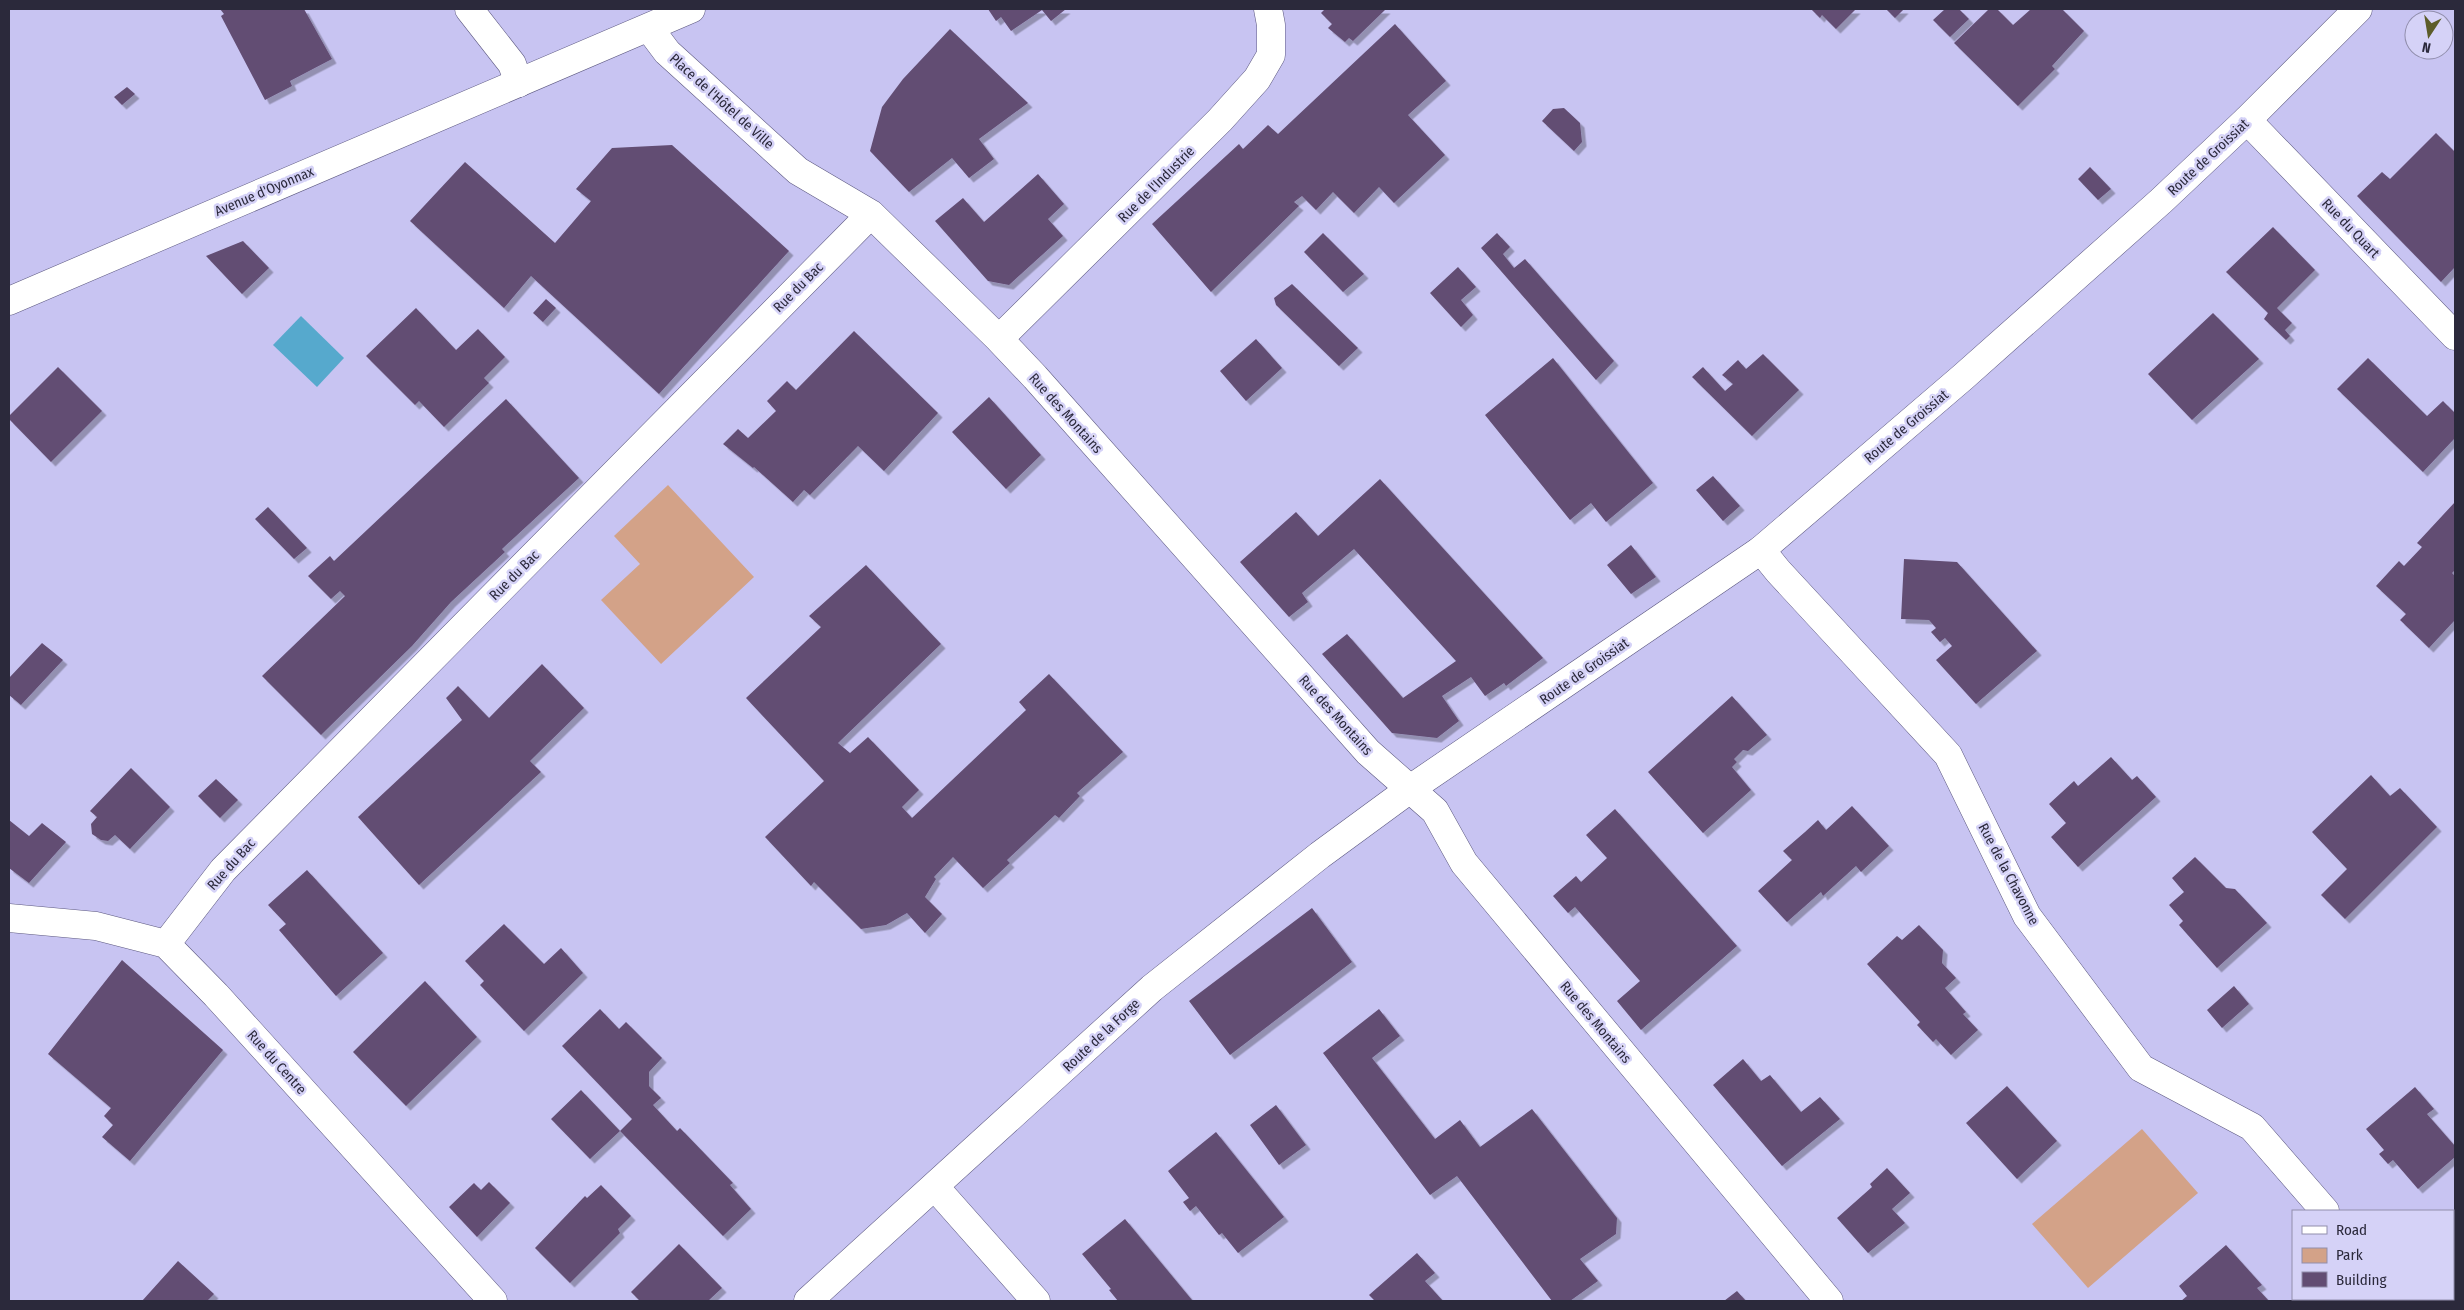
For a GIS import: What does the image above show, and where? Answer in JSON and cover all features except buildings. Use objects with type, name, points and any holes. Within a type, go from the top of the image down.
[{"type":"street","points":[[469,9],[512,64],[520,83],[691,9]]},
{"type":"street","name":"Rue de l'Industrie","points":[[999,339],[1220,120],[1257,79],[1271,55],[1271,24],[1268,9]]},
{"type":"street","name":"Route de Groissiat","points":[[1410,789],[1760,550],[1964,377],[2161,201],[2248,120],[2358,9]]},
{"type":"street","name":"Place de l'Hôtel de Ville","points":[[649,28],[667,52],[798,171]]},
{"type":"street","name":"Avenue d'Oyonnax","points":[[9,301],[520,83]]},
{"type":"street","name":"Rue du Quart","points":[[2248,120],[2455,336]]},
{"type":"street","name":"Rue des Montains","points":[[798,171],[871,214],[999,339],[1368,752],[1435,811],[1464,863],[1829,1301]]},
{"type":"street","name":"Rue du Bac","points":[[166,944],[223,870],[871,214]]},
{"type":"street","name":"Rue de la Chavonne","points":[[1760,550],[1948,755],[2027,916],[2141,1068],[2252,1127],[2324,1210]]},
{"type":"street","name":"Route de la Forge","points":[[808,1301],[1152,988],[1320,855],[1410,789]]},
{"type":"street","points":[[9,918],[96,926],[166,944]]},
{"type":"street","name":"Rue du Centre","points":[[166,944],[223,1002],[492,1301]]},
{"type":"street","points":[[935,1187],[1036,1301]]},
{"type":"green space","points":[[668,485],[754,577],[661,664],[601,600],[640,564],[614,536]]},
{"type":"green space","points":[[2142,1129],[2198,1193],[2088,1288],[2032,1224]]},
{"type":"water","points":[[301,316],[344,358],[317,387],[273,345]]}]
